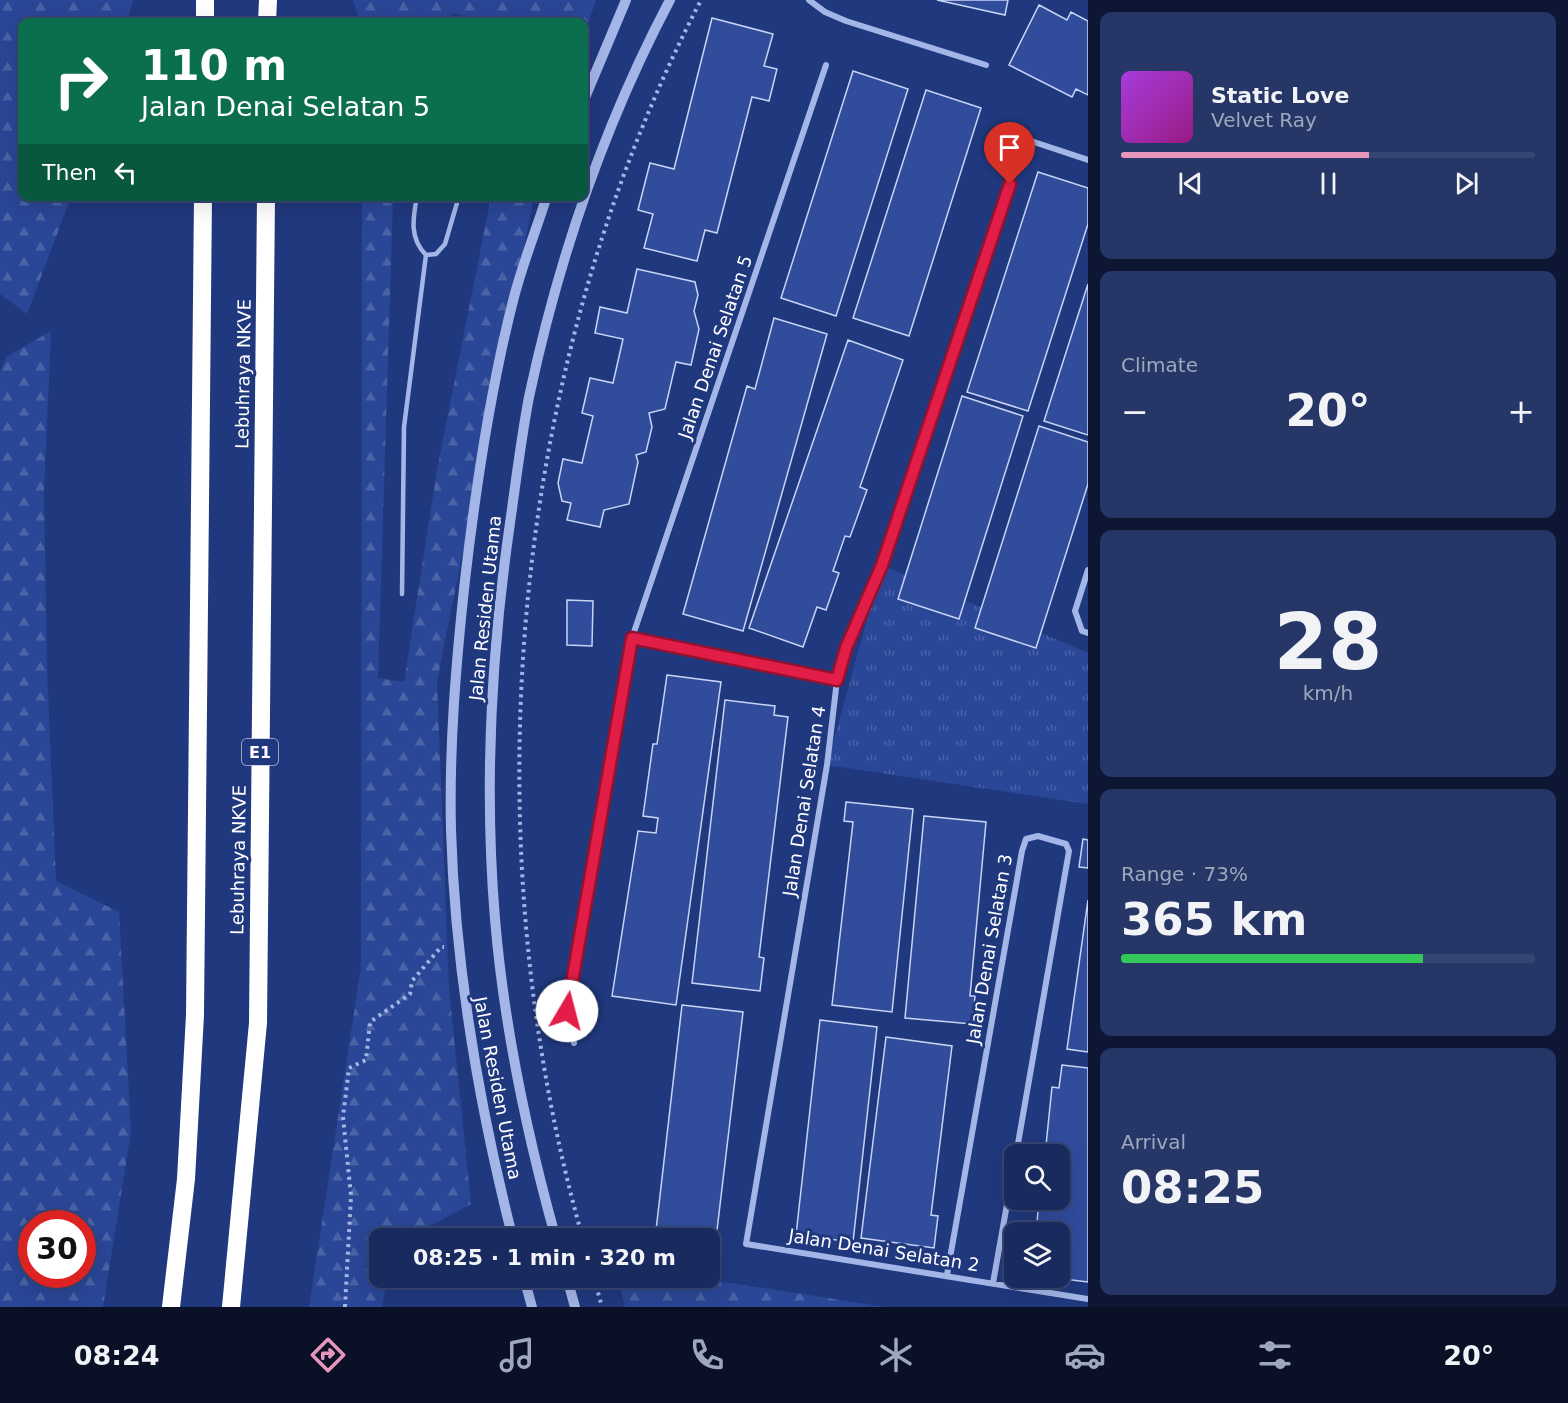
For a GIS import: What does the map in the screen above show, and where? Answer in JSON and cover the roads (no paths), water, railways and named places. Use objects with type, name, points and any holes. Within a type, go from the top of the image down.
[{"type":"highway","points":[[205,0],[205,18]]},
{"type":"highway","points":[[267,18],[268,0]]},
{"type":"highway","points":[[171,1307],[186,1179],[195,1015],[203,201]]},
{"type":"highway","name":"Lebuhraya NKVE","points":[[231,1307],[258,1023],[266,201]]},
{"type":"street","points":[[588,90],[626,0]]},
{"type":"street","name":"Jalan Residen Utama","points":[[588,193],[600,157],[670,0]]},
{"type":"street","points":[[809,0],[825,12],[846,21],[986,65]]},
{"type":"street","name":"Jalan Denai Selatan 5","points":[[574,1042],[567,1011],[571,981],[632,638],[826,64]]},
{"type":"street","name":"Jalan Denai Selatan 4","points":[[746,1244],[827,765],[837,680],[846,648],[882,565],[1025,139],[1088,160]]},
{"type":"street","name":"Jalan Residen Utama","points":[[510,1228],[495,1165],[463,987],[451,831],[451,748],[455,668],[475,495],[514,296],[545,201]]},
{"type":"street","name":"Jalan Residen Utama","points":[[553,1228],[523,1105],[504,994],[495,917],[491,702],[498,606],[529,398],[555,291],[585,201]]},
{"type":"street","points":[[1088,570],[1075,611],[1082,631],[1088,633]]},
{"type":"street","points":[[632,638],[837,680]]},
{"type":"street","name":"Jalan Denai Selatan 3","points":[[947,1275],[1022,851],[1026,839],[1038,836],[1066,844],[1069,851],[1018,1144]]},
{"type":"street","points":[[993,1283],[1006,1210]]},
{"type":"street","name":"Jalan Denai Selatan 2","points":[[746,1244],[1088,1299]]},
{"type":"street","points":[[527,1288],[532,1307]]},
{"type":"street","points":[[570,1288],[575,1307]]},
{"type":"lane","points":[[416,201],[412,222],[417,246],[426,255]]},
{"type":"lane","points":[[426,255],[436,254],[445,244],[458,201]]},
{"type":"lane","points":[[402,594],[404,427],[426,255]]}]
